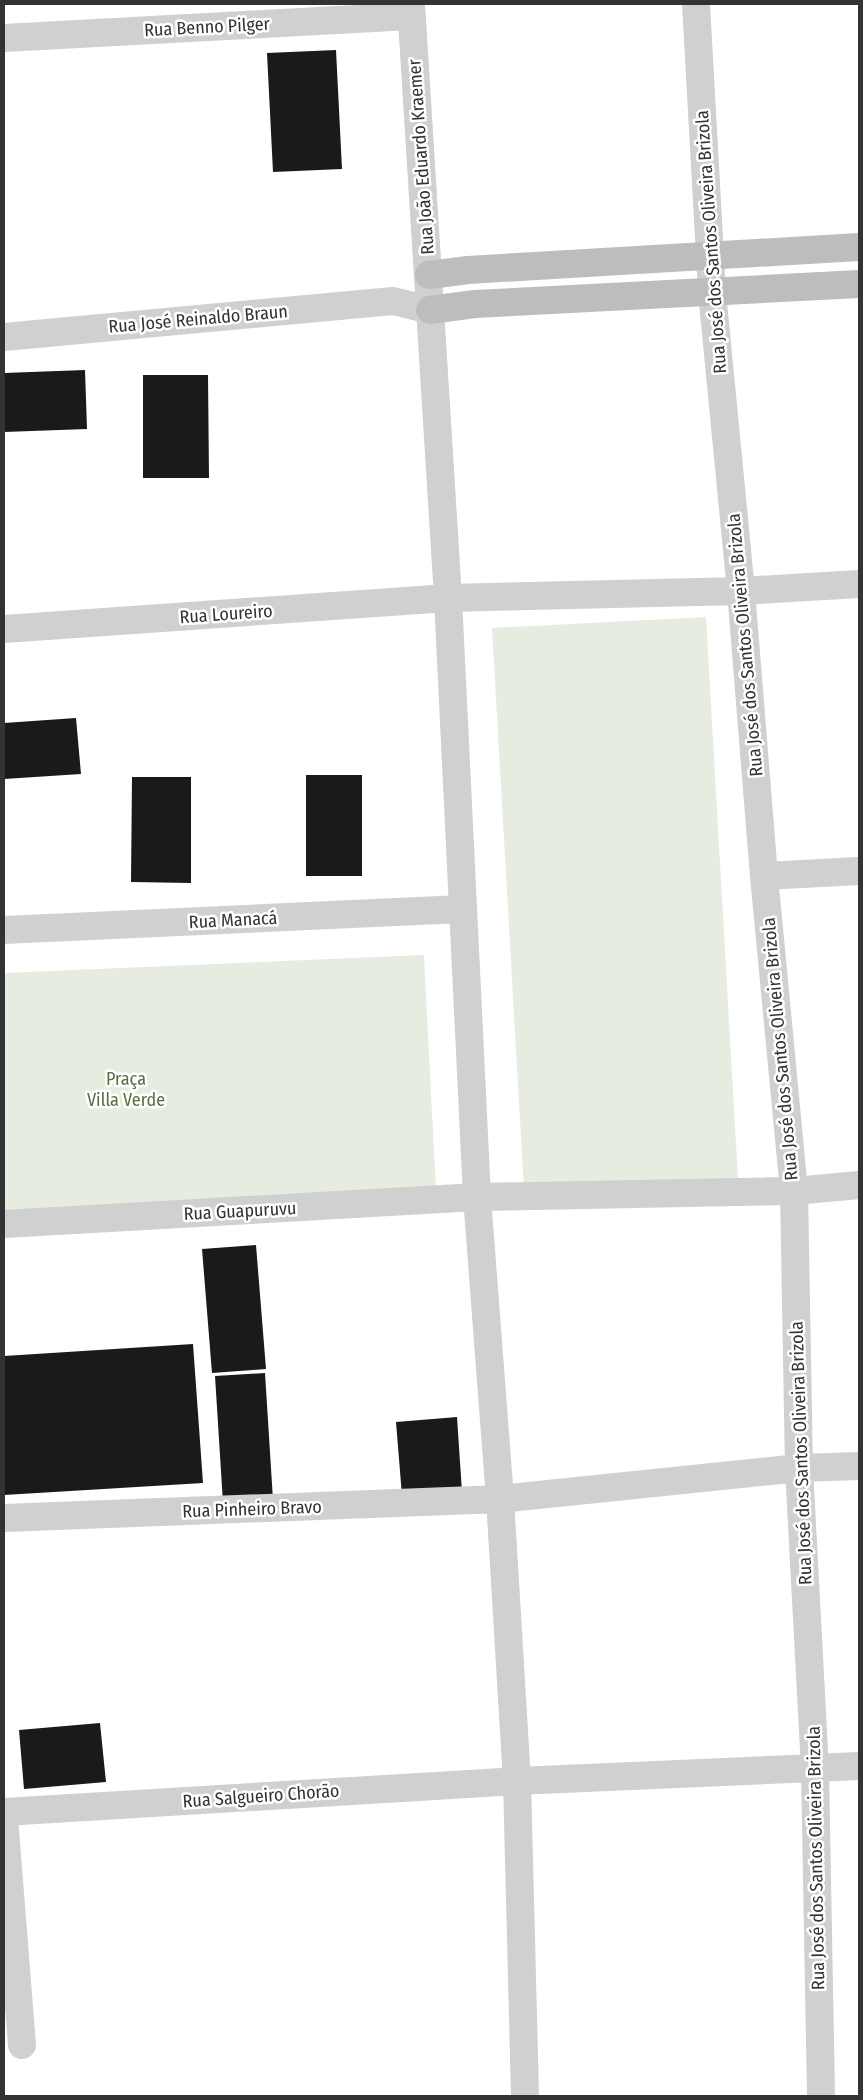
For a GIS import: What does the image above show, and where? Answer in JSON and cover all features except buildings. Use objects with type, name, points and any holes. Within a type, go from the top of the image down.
[{"type":"street","name":"Rua José dos Santos Oliveira Brizola","points":[[696,4],[712,292],[742,591],[764,876],[794,1191],[799,1468],[815,1769],[821,2096]]},
{"type":"street","name":"Rua Benno Pilger","points":[[4,38],[411,10]]},
{"type":"street","name":"Rua João Eduardo Kraemer","points":[[411,10],[448,598],[477,1197],[500,1499],[517,1780],[525,2096]]},
{"type":"street","points":[[393,302],[428,274],[859,247]]},
{"type":"street","points":[[430,310],[475,304],[859,284]]},
{"type":"street","name":"Rua José Reinaldo Braun","points":[[4,337],[393,302],[430,310]]},
{"type":"street","name":"Rua Loureiro","points":[[4,629],[448,598],[742,591],[859,584]]},
{"type":"street","points":[[764,876],[859,871]]},
{"type":"street","name":"Rua Manacá","points":[[4,930],[462,909]]},
{"type":"street","name":"Rua Guapuruvu","points":[[4,1224],[477,1197],[794,1191],[859,1185]]},
{"type":"street","name":"Rua Pinheiro Bravo","points":[[4,1518],[500,1499],[799,1468],[859,1466]]},
{"type":"street","name":"Rua Salgueiro Chorão","points":[[4,1812],[517,1780],[859,1766]]},
{"type":"street","points":[[4,1816],[22,2045]]},
{"type":"green space","points":[[706,617],[738,1179],[524,1190],[492,628]]},
{"type":"green space","name":"Praça Villa Verde","points":[[424,955],[436,1191],[4,1219],[4,973]]}]
